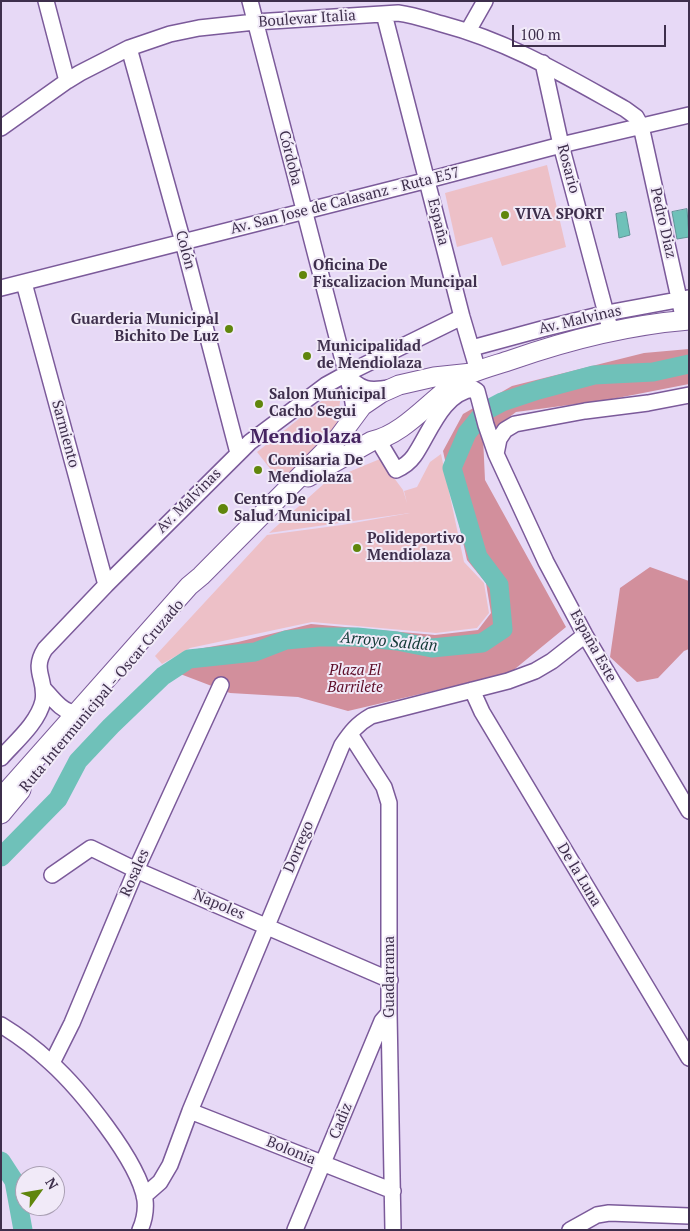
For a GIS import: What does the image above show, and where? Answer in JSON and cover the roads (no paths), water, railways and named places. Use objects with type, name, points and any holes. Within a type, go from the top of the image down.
[{"type":"main road","name":"Ruta Intermunicipal - Oscar Cruzado","points":[[4,794],[188,586],[201,576],[339,437],[355,414],[370,400],[395,386],[434,377],[475,372],[540,350],[611,332],[686,321]]},
{"type":"main road","name":"Ruta Intermunicipal - Oscar Cruzado","points":[[283,493],[409,422],[441,394],[475,372]]},
{"type":"main road","points":[[395,386],[407,386],[417,394],[420,412]]},
{"type":"main road","points":[[355,414],[358,431],[366,439],[375,440]]},
{"type":"main road","name":"Ruta Intermunicipal - Oscar Cruzado","points":[[1,814],[193,590],[201,576]]},
{"type":"street","points":[[46,1],[67,80]]},
{"type":"street","name":"Córdoba","points":[[250,1],[355,414]]},
{"type":"street","points":[[468,31],[485,1]]},
{"type":"street","name":"Boulevar Italia","points":[[1,128],[67,80],[129,48],[186,30],[256,22],[384,14],[408,14],[468,31],[526,54],[625,109],[636,117],[641,126]]},
{"type":"street","name":"España","points":[[384,14],[462,317],[472,348],[475,372]]},
{"type":"street","name":"Colón","points":[[129,48],[183,242],[238,453]]},
{"type":"street","name":"Rosario","points":[[543,63],[561,145],[611,332]]},
{"type":"street","name":"Av. San Jose de Calasanz - Ruta E57","points":[[1,288],[561,145],[689,115]]},
{"type":"street","name":"Pedro Diaz","points":[[641,126],[684,298],[686,321]]},
{"type":"street","name":"Sarmiento","points":[[24,283],[106,585]]},
{"type":"street","name":"Av. Malvinas","points":[[472,348],[606,313],[684,298]]},
{"type":"street","name":"Av. Malvinas","points":[[1,758],[37,716],[44,689],[38,667],[40,657],[45,649],[238,453],[326,385],[462,317]]},
{"type":"street","points":[[346,374],[354,382],[367,389],[395,386]]},
{"type":"street","name":"España Este","points":[[375,440],[396,470],[414,457],[438,414],[454,398],[464,392],[478,391],[486,426],[496,454],[546,562],[585,634],[689,810]]},
{"type":"street","points":[[496,454],[499,439],[505,430],[515,424],[585,410],[648,403],[689,395]]},
{"type":"street","name":"Dorrego","points":[[144,1196],[160,1182],[170,1165],[266,925],[342,745],[359,722],[371,716],[508,681],[535,671],[552,661],[585,634]]},
{"type":"street","name":"Rosales","points":[[52,1063],[72,1023],[136,870],[221,685]]},
{"type":"street","points":[[44,689],[61,707],[69,712],[76,713]]},
{"type":"street","name":"De la Luna","points":[[472,690],[487,720],[689,1058]]},
{"type":"street","name":"Guadarrama","points":[[350,734],[384,787],[390,803],[389,1014],[393,1230]]},
{"type":"street","name":"Napoles","points":[[52,875],[92,848],[136,870],[390,980]]},
{"type":"street","name":"Cadiz","points":[[295,1230],[382,1022],[389,1014]]},
{"type":"street","points":[[1,1024],[27,1041],[52,1063],[90,1105],[124,1152],[139,1178],[144,1196],[145,1208],[140,1230]]},
{"type":"street","name":"Bolonia","points":[[190,1111],[393,1191]]},
{"type":"street","points":[[570,1230],[586,1219],[603,1214],[689,1216]]},
{"type":"waterway","name":"Arroyo Saldán","points":[[1,857],[58,799],[78,761],[111,726],[163,676],[189,659],[255,652],[286,640],[318,637],[357,637],[397,641],[432,648],[482,643],[503,629],[499,585],[478,557],[452,468],[467,433],[485,411],[502,402],[538,390],[594,375],[653,372],[689,364]]},
{"type":"waterway","name":"Arroyo Saldán","points":[[1,1161],[14,1181],[23,1230]]},
{"type":"place","name":"VIVA SPORT","points":[[505,215]]},
{"type":"place","name":"Oficina De Fiscalizacion Muncipal","points":[[303,275]]},
{"type":"place","name":"Guarderia Municipal Bichito De Luz","points":[[229,329]]},
{"type":"place","name":"Municipalidad de Mendiolaza","points":[[307,356]]},
{"type":"place","name":"Salon Municipal Cacho Segui","points":[[259,404]]},
{"type":"place","name":"Comisaria De Mendiolaza","points":[[258,470]]},
{"type":"place","name":"Centro De Salud Municipal","points":[[223,509]]},
{"type":"place","name":"Polideportivo Mendiolaza","points":[[357,548]]},
{"type":"district","name":"Mendiolaza","points":[[306,437]]},
{"type":"park label","name":"Plaza El Barrilete","points":[[355,680]]}]
